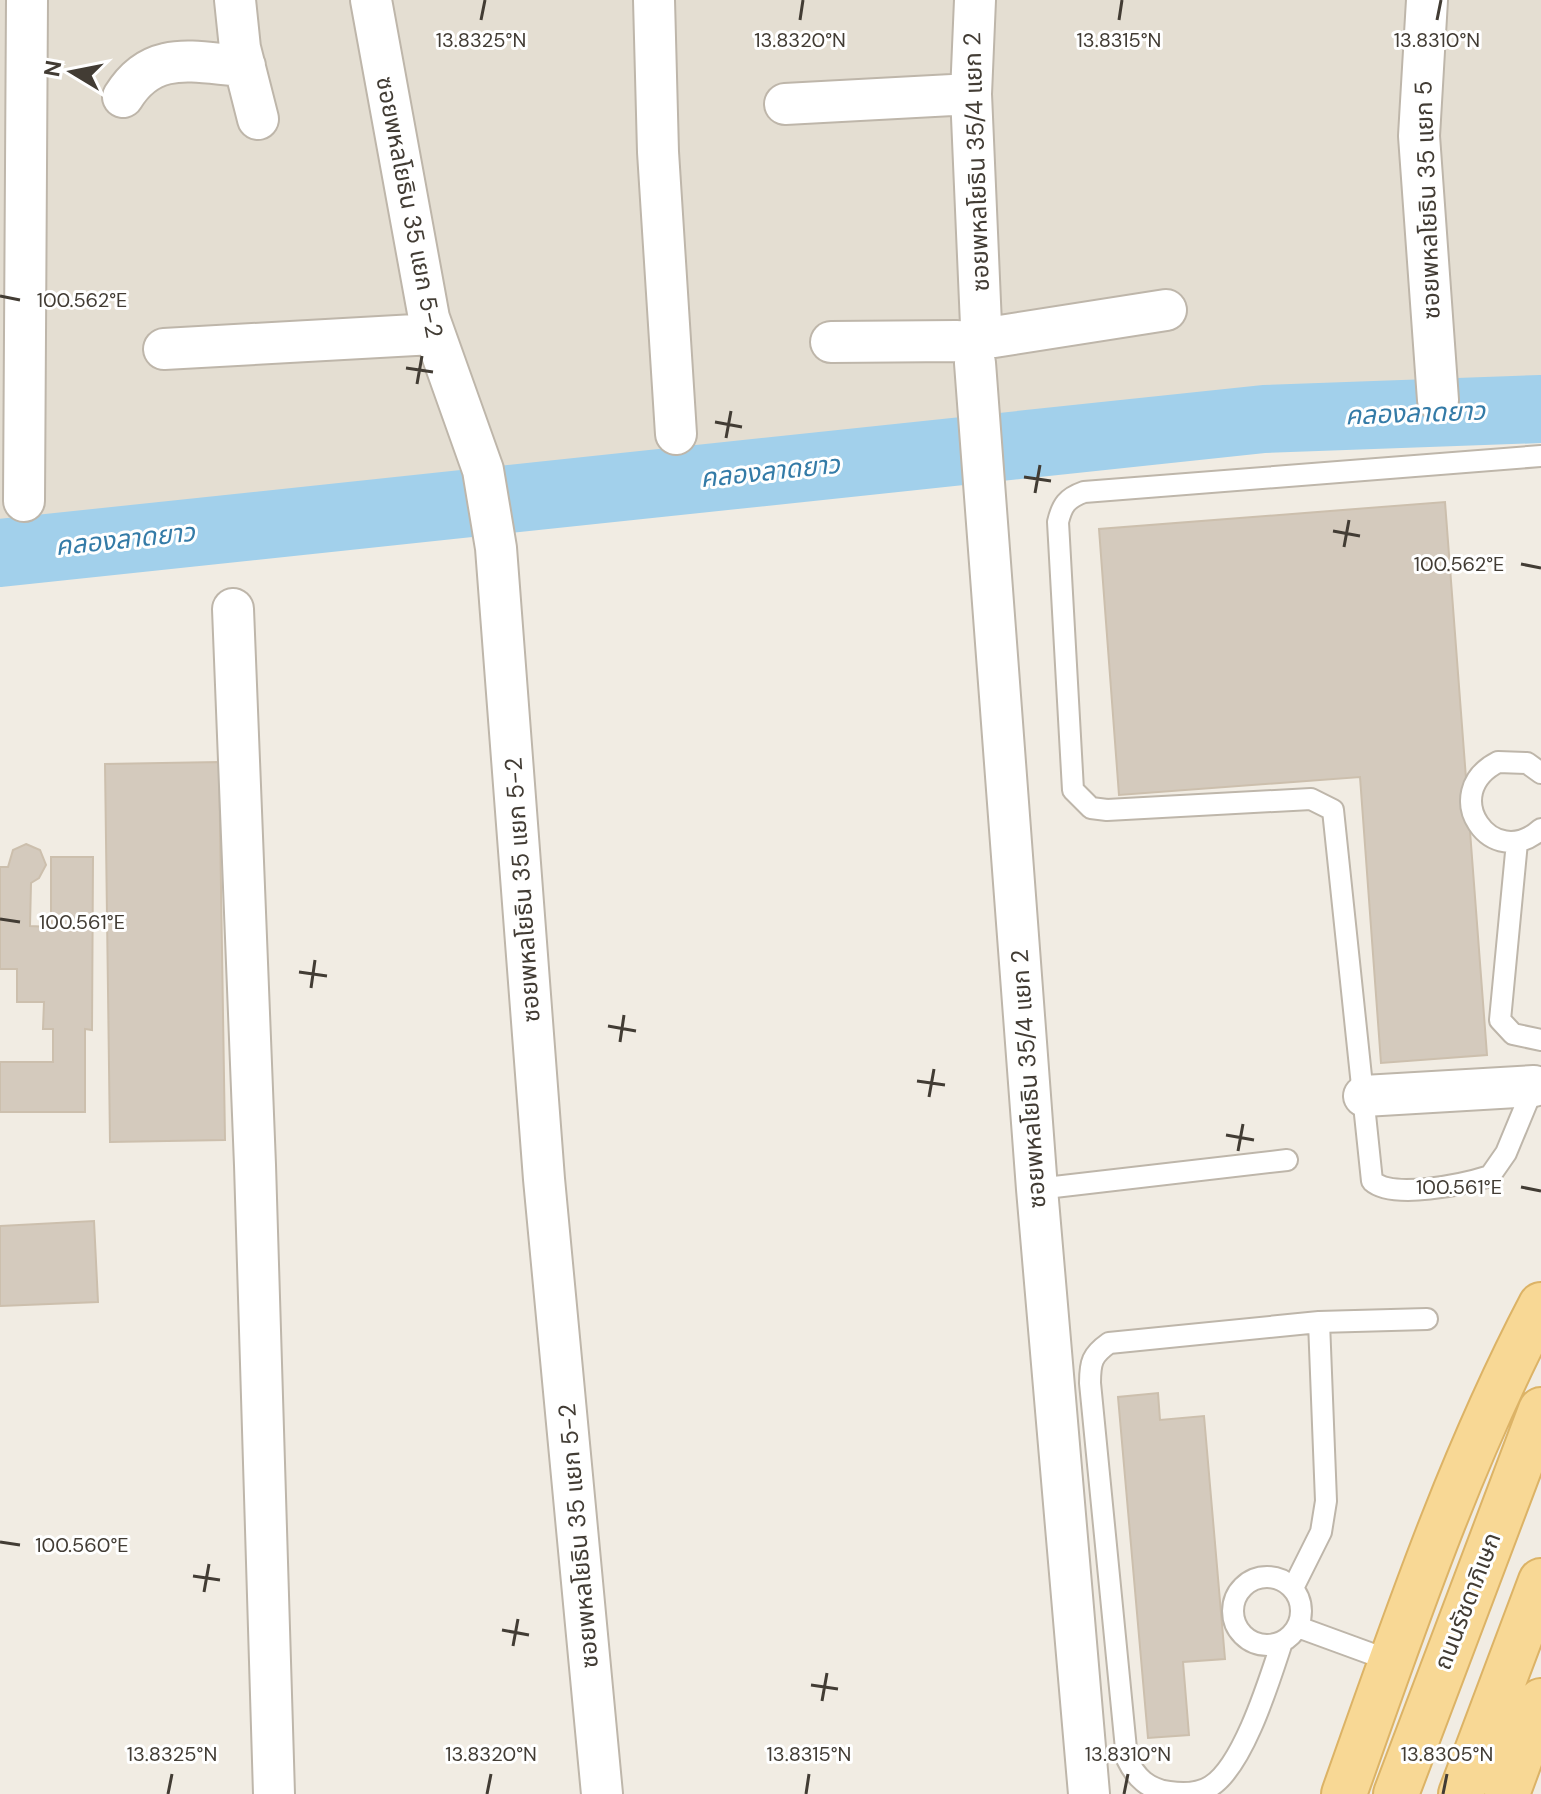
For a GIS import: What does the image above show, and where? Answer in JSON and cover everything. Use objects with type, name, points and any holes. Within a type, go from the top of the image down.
[{"type":"main road","points":[[1344,1794],[1391,1661],[1499,1385],[1541,1305]]},
{"type":"main road","name":"ถนนรัชดาภิเษก","points":[[1396,1794],[1473,1583],[1541,1410]]},
{"type":"main road","points":[[1461,1794],[1534,1598]]},
{"type":"main road","points":[[1507,1794],[1541,1701]]},
{"type":"street","points":[[24,501],[27,0]]},
{"type":"street","points":[[235,0],[245,66],[258,119]]},
{"type":"street","name":"ซอยพหลโยธิน 35 แยก 5-2","points":[[371,0],[412,242],[433,334],[483,470],[496,548],[544,1179],[602,1794]]},
{"type":"street","points":[[654,0],[658,152],[676,434]]},
{"type":"street","name":"ซอยพหลโยธิน 35/4 แยก 2","points":[[975,0],[971,94],[979,433],[1037,1189],[1089,1794]]},
{"type":"street","name":"ซอยพหลโยธิน 35 แยก 5","points":[[1427,0],[1419,136],[1438,400]]},
{"type":"street","points":[[123,97],[136,76],[170,62],[245,66]]},
{"type":"street","points":[[785,104],[971,94]]},
{"type":"street","points":[[831,342],[977,342],[1166,310]]},
{"type":"street","points":[[164,349],[433,334]]},
{"type":"street","points":[[233,609],[256,1181],[274,1794]]},
{"type":"street","points":[[1364,1096],[1537,1078]]},
{"type":"lane","points":[[1537,1078],[1497,1170],[1490,1176],[1462,1184],[1415,1189],[1385,1189],[1372,1181],[1333,810],[1311,799],[1107,810],[1091,808],[1073,790],[1058,522],[1062,507],[1070,497],[1084,492],[1541,456]]},
{"type":"lane","points":[[1541,773],[1527,763],[1498,762],[1482,773],[1472,790],[1472,810],[1481,828],[1497,840],[1517,842],[1541,829]]},
{"type":"lane","points":[[1517,842],[1500,1020],[1513,1034],[1541,1040]]},
{"type":"lane","points":[[1037,1189],[1287,1160]]},
{"type":"lane","points":[[1282,1642],[1262,1645],[1244,1636],[1236,1625],[1234,1605],[1243,1587],[1261,1577],[1281,1579],[1293,1588],[1302,1606],[1298,1627],[1282,1642],[1246,1736],[1212,1786],[1187,1794],[1158,1790],[1139,1779],[1127,1759],[1090,1364],[1094,1353],[1109,1343],[1319,1322],[1427,1319]]},
{"type":"lane","points":[[1293,1588],[1325,1518],[1319,1322]]},
{"type":"lane","points":[[1298,1627],[1391,1661]]},
{"type":"shaded area","points":[[0,0],[1541,0],[1541,389],[1224,399],[0,528]]},
{"type":"building","points":[[1445,502],[1487,1055],[1381,1063],[1360,777],[1119,795],[1099,529]]},
{"type":"building","points":[[219,762],[225,1140],[110,1142],[105,764]]},
{"type":"building","points":[[26,844],[40,850],[46,865],[39,878],[31,883],[30,926],[51,927],[51,857],[93,857],[92,1030],[85,1029],[85,1112],[0,1112],[0,1062],[53,1062],[53,1029],[43,1029],[44,1002],[17,1002],[17,969],[0,969],[0,867],[8,867],[13,850]]},
{"type":"building","points":[[94,1221],[98,1302],[0,1306],[0,1226]]},
{"type":"building","points":[[1158,1393],[1160,1420],[1204,1416],[1225,1659],[1183,1662],[1189,1735],[1148,1738],[1118,1397]]},
{"type":"waterway","name":"คลองลาดยาว","points":[[0,553],[1264,419],[1541,409]]}]
